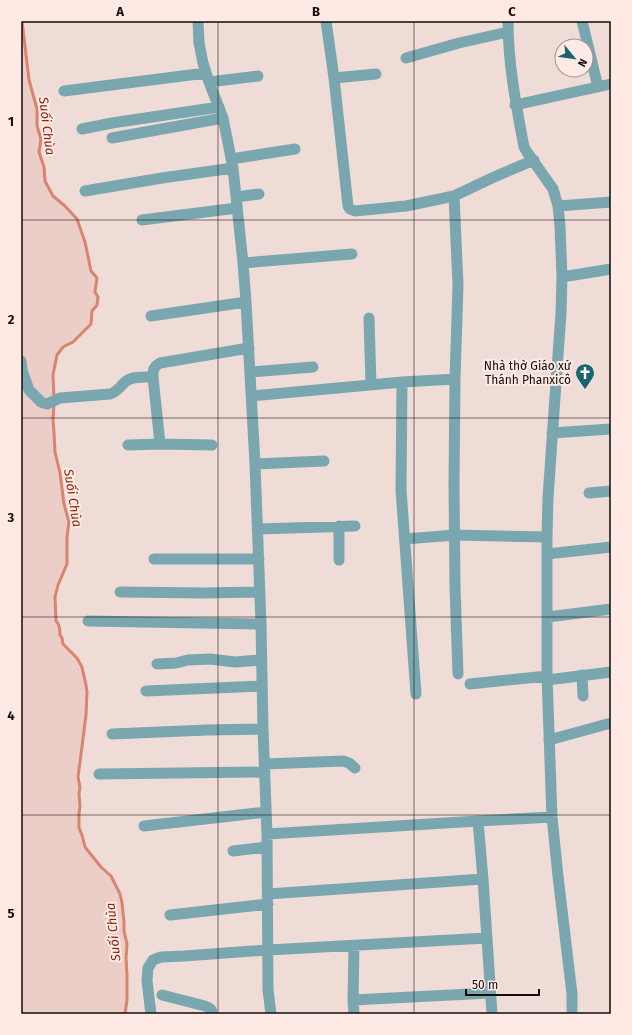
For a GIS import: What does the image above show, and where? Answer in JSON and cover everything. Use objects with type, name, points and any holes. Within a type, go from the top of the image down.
[{"type":"street","points":[[198,21],[199,43],[207,78],[223,118],[232,164],[246,302],[256,464],[267,834],[268,990],[271,1014]]},
{"type":"street","points":[[326,21],[334,78],[348,206],[350,209],[355,211],[406,206],[454,196],[534,160]]},
{"type":"street","points":[[508,21],[516,105],[524,147],[553,189],[558,206],[562,277],[547,537],[547,678],[552,817],[572,994],[572,1014]]},
{"type":"street","points":[[582,21],[598,87]]},
{"type":"street","points":[[406,58],[459,43],[508,32]]},
{"type":"street","points":[[334,78],[376,74]]},
{"type":"street","points":[[64,91],[207,78],[258,76]]},
{"type":"street","points":[[516,105],[611,84]]},
{"type":"street","points":[[82,129],[219,107]]},
{"type":"street","points":[[112,138],[223,118]]},
{"type":"street","points":[[85,191],[232,164],[295,149]]},
{"type":"street","points":[[142,220],[237,203],[259,194]]},
{"type":"street","points":[[454,196],[458,285],[455,379],[455,535],[458,674]]},
{"type":"street","points":[[558,206],[611,202]]},
{"type":"street","points":[[243,263],[352,254]]},
{"type":"street","points":[[562,277],[611,269]]},
{"type":"street","points":[[151,316],[246,302]]},
{"type":"street","points":[[369,318],[371,385]]},
{"type":"street","points":[[160,444],[153,377],[153,368],[155,365],[249,348]]},
{"type":"street","points":[[21,361],[22,370],[29,390],[41,402],[47,404],[60,398],[110,394],[119,389],[126,381],[130,379],[153,377]]},
{"type":"street","points":[[251,372],[313,367]]},
{"type":"street","points":[[252,396],[402,382],[455,379]]},
{"type":"street","points":[[402,382],[401,490],[416,694]]},
{"type":"street","points":[[552,433],[611,429]]},
{"type":"street","points":[[128,445],[212,445]]},
{"type":"street","points":[[256,464],[324,461]]},
{"type":"street","points":[[589,493],[611,490]]},
{"type":"street","points":[[339,526],[339,560]]},
{"type":"street","points":[[258,529],[355,526]]},
{"type":"street","points":[[405,539],[455,535],[547,537]]},
{"type":"street","points":[[547,554],[611,547]]},
{"type":"street","points":[[154,559],[259,559]]},
{"type":"street","points":[[120,592],[260,592]]},
{"type":"street","points":[[548,617],[611,609]]},
{"type":"street","points":[[88,621],[261,624]]},
{"type":"street","points":[[156,664],[210,659],[234,662],[261,660]]},
{"type":"street","points":[[470,684],[611,672]]},
{"type":"street","points":[[582,675],[583,696]]},
{"type":"street","points":[[146,691],[262,686]]},
{"type":"street","points":[[549,740],[611,723]]},
{"type":"street","points":[[112,734],[263,729]]},
{"type":"street","points":[[98,774],[265,768],[343,761],[350,763],[355,768]]},
{"type":"street","points":[[144,826],[266,812]]},
{"type":"street","points":[[267,834],[552,817]]},
{"type":"street","points":[[478,821],[492,1014]]},
{"type":"street","points":[[233,852],[267,847]]},
{"type":"street","points":[[170,915],[268,899],[483,879]]},
{"type":"street","points":[[151,1014],[147,981],[148,968],[153,960],[161,957],[487,938]]},
{"type":"street","points":[[354,946],[354,1014]]},
{"type":"street","points":[[353,1000],[490,993]]},
{"type":"street","points":[[162,995],[205,1006],[211,1009],[212,1014]]},
{"type":"shaded area","points":[[21,21],[23,25],[29,80],[37,109],[37,126],[41,139],[39,152],[44,167],[45,181],[53,196],[77,219],[85,242],[91,271],[97,278],[95,292],[98,297],[97,305],[92,311],[91,324],[73,342],[63,347],[57,355],[53,375],[55,452],[60,473],[64,504],[69,522],[67,537],[67,564],[58,585],[55,597],[55,612],[56,621],[60,629],[63,644],[77,658],[82,666],[86,685],[86,715],[78,777],[80,787],[79,828],[85,847],[101,867],[111,876],[120,894],[127,944],[127,1000],[125,1014],[21,1014]]},
{"type":"waterway","name":"Suối Chùa","points":[[22,21],[29,80],[37,109],[37,126],[41,139],[39,152],[44,167],[45,181],[53,196],[77,219],[85,242],[91,271],[97,278],[95,292],[98,297],[97,305],[92,311],[91,324],[73,342],[63,347],[57,355],[53,375],[54,399]]},
{"type":"waterway","name":"Suối Chùa","points":[[54,404],[53,419],[55,452],[60,473],[64,504],[69,522],[67,537],[67,564],[58,585],[55,597],[56,621],[59,625],[63,644],[77,658],[82,667],[87,692],[86,715],[78,777],[80,787],[79,828],[85,847],[101,867],[111,876],[120,894],[127,944],[127,1000],[125,1014]]},
{"type":"place","name":"Nhà thờ Giáo xứ Thánh Phanxicô","points":[[585,390]]}]
